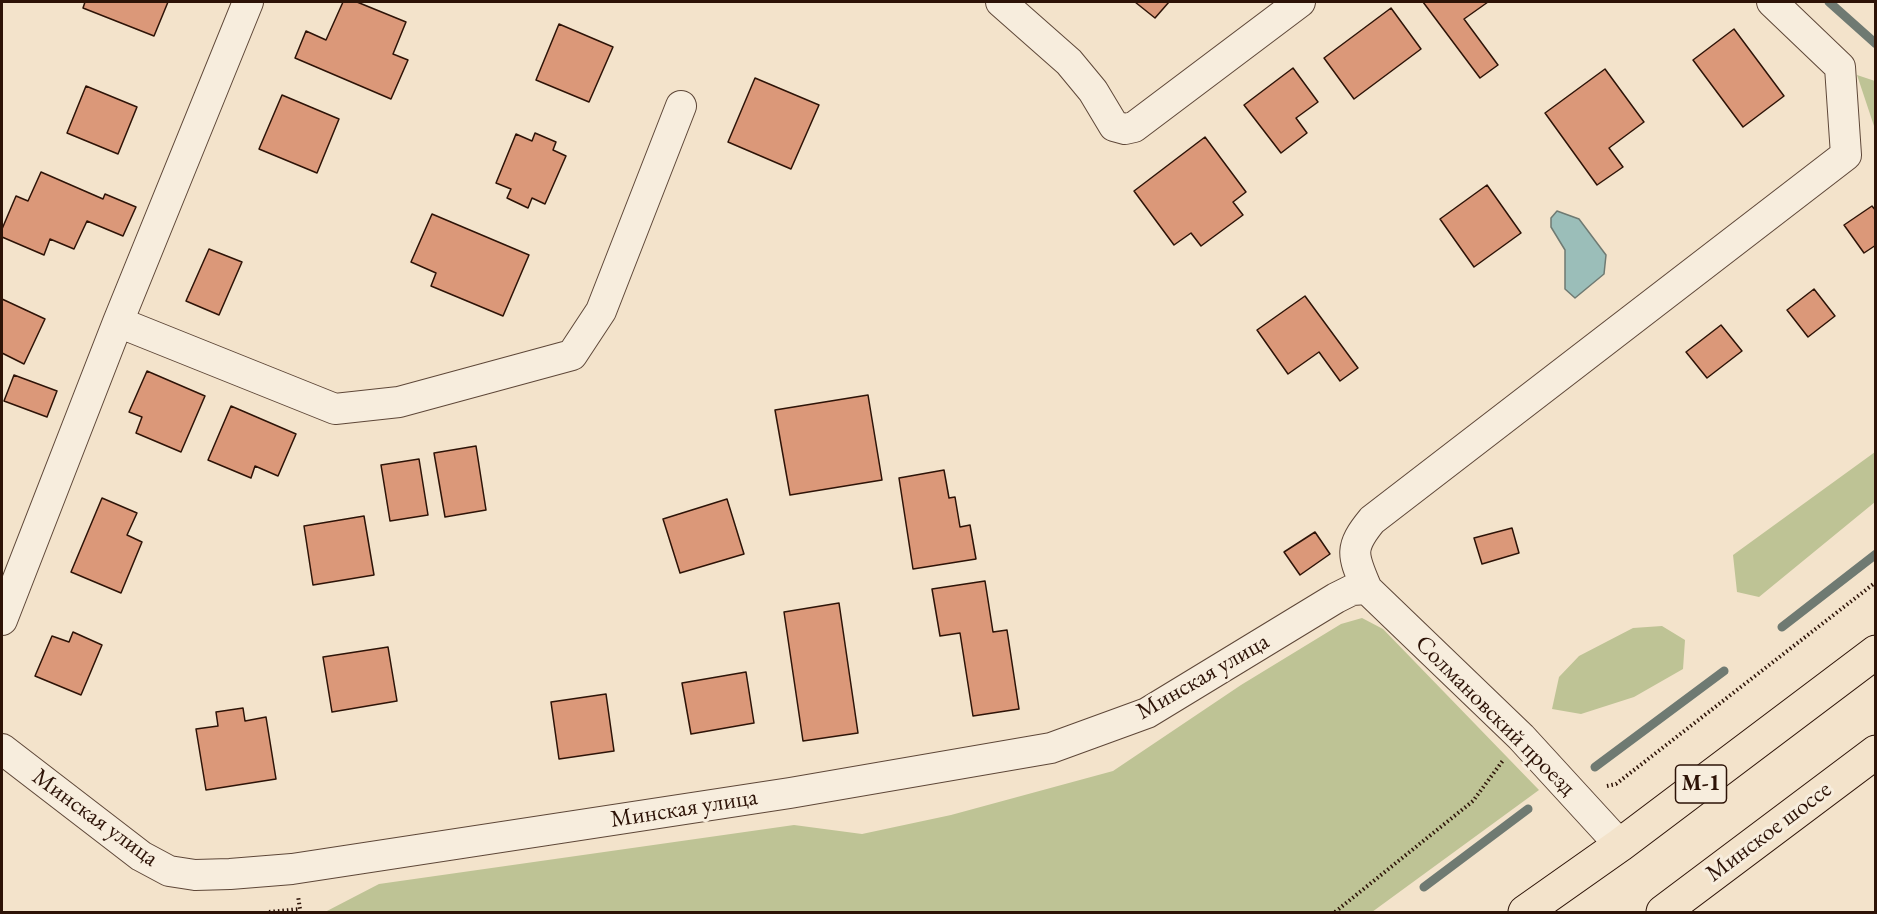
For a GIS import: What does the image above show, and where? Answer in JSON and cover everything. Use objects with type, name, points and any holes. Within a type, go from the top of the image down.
[{"type":"highway","name":"М-1","points":[[1525,912],[1620,845],[1875,652]]},
{"type":"highway","name":"Минское шоссе","points":[[1663,912],[1875,752]]},
{"type":"street","points":[[2,620],[118,322],[248,2]]},
{"type":"street","points":[[1001,2],[1069,62],[1093,91],[1107,118],[1114,126],[1125,129],[1134,127],[1300,2]]},
{"type":"street","points":[[1367,589],[1356,563],[1356,540],[1372,520],[1845,155],[1840,67],[1772,2]]},
{"type":"street","points":[[118,322],[335,409],[399,402],[572,355],[601,311],[681,106]]},
{"type":"street","name":"Солмановский проезд","points":[[1367,589],[1521,737],[1620,845]]},
{"type":"street","name":"Минская улица","points":[[2,749],[141,856],[169,872],[230,874],[292,869],[790,793],[1051,748],[1147,713],[1336,598],[1352,590],[1367,589]]},
{"type":"path","points":[[1598,787],[1616,784],[1875,582]]},
{"type":"path","points":[[1335,912],[1473,801],[1521,737]]},
{"type":"green space","points":[[1857,75],[1875,81],[1875,129]]},
{"type":"green space","points":[[1875,452],[1875,502],[1759,597],[1737,592],[1733,555]]},
{"type":"green space","points":[[1362,618],[1383,629],[1539,790],[1372,912],[325,912],[379,884],[794,825],[862,834],[951,815],[1113,771],[1241,685],[1341,624]]},
{"type":"green space","points":[[1662,626],[1685,640],[1683,669],[1634,697],[1581,714],[1552,709],[1559,677],[1579,656],[1633,628]]},
{"type":"water","points":[[1557,211],[1579,219],[1606,255],[1604,274],[1575,298],[1565,289],[1565,250],[1551,227],[1551,218]]},
{"type":"building","points":[[85,2],[168,2],[154,36],[83,8]]},
{"type":"building","points":[[343,2],[357,2],[406,22],[393,54],[408,60],[391,99],[295,58],[306,31],[326,40]]},
{"type":"building","points":[[1135,2],[1169,2],[1155,18]]},
{"type":"building","points":[[1423,2],[1488,2],[1464,19],[1498,65],[1480,78]]},
{"type":"building","points":[[1391,8],[1421,49],[1354,99],[1324,58]]},
{"type":"building","points":[[559,24],[613,47],[589,102],[536,80]]},
{"type":"building","points":[[1734,29],[1784,96],[1743,127],[1693,60]]},
{"type":"building","points":[[1293,68],[1318,102],[1296,118],[1307,133],[1281,153],[1244,105]]},
{"type":"building","points":[[1605,69],[1644,122],[1609,148],[1623,167],[1597,185],[1545,113]]},
{"type":"building","points":[[755,78],[819,105],[791,169],[728,142]]},
{"type":"building","points":[[86,86],[137,107],[118,154],[67,133]]},
{"type":"building","points":[[282,95],[339,119],[317,173],[259,149]]},
{"type":"building","points":[[535,133],[556,142],[553,150],[566,156],[545,204],[532,198],[528,208],[507,198],[511,189],[496,183],[516,134],[532,141]]},
{"type":"building","points":[[1205,137],[1246,192],[1233,202],[1243,215],[1201,246],[1191,233],[1174,245],[1134,191]]},
{"type":"building","points":[[41,172],[103,199],[105,194],[136,207],[123,236],[87,221],[74,249],[50,239],[44,255],[2,237],[2,229],[16,196],[28,201]]},
{"type":"building","points":[[1487,185],[1521,233],[1474,267],[1440,219]]},
{"type":"building","points":[[1872,206],[1876,211],[1876,245],[1864,253],[1844,225]]},
{"type":"building","points":[[432,214],[529,255],[503,316],[431,286],[436,273],[411,262]]},
{"type":"building","points":[[209,249],[242,262],[219,315],[186,301]]},
{"type":"building","points":[[1814,289],[1835,316],[1808,337],[1787,310]]},
{"type":"building","points":[[1305,296],[1358,368],[1340,381],[1319,352],[1288,374],[1257,330]]},
{"type":"building","points":[[2,299],[45,319],[24,364],[2,353]]},
{"type":"building","points":[[1721,325],[1742,351],[1707,378],[1686,352]]},
{"type":"building","points":[[147,371],[205,396],[181,452],[136,433],[142,417],[129,412]]},
{"type":"building","points":[[14,375],[57,391],[47,417],[4,401]]},
{"type":"building","points":[[868,395],[882,480],[790,495],[775,410]]},
{"type":"building","points":[[231,406],[296,434],[278,476],[255,466],[251,478],[208,460]]},
{"type":"building","points":[[476,446],[486,510],[445,517],[434,453]]},
{"type":"building","points":[[419,459],[428,515],[390,521],[381,465]]},
{"type":"building","points":[[944,470],[949,498],[955,497],[960,527],[970,525],[976,559],[913,569],[899,478]]},
{"type":"building","points":[[102,498],[137,513],[127,535],[142,542],[121,593],[71,572]]},
{"type":"building","points":[[727,499],[744,554],[680,573],[663,519]]},
{"type":"building","points":[[364,516],[374,575],[313,585],[304,526]]},
{"type":"building","points":[[1512,528],[1519,553],[1482,564],[1474,538]]},
{"type":"building","points":[[1315,532],[1330,554],[1300,575],[1284,552]]},
{"type":"building","points":[[985,581],[993,632],[1007,630],[1019,709],[973,716],[960,633],[940,636],[932,589]]},
{"type":"building","points":[[839,603],[858,733],[803,741],[784,612]]},
{"type":"building","points":[[73,632],[102,645],[81,695],[35,676],[52,636],[69,642]]},
{"type":"building","points":[[388,647],[397,701],[332,712],[323,657]]},
{"type":"building","points":[[746,672],[754,723],[691,734],[682,683]]},
{"type":"building","points":[[606,694],[614,751],[559,759],[551,702]]},
{"type":"building","points":[[243,708],[245,721],[266,717],[276,779],[206,790],[196,729],[218,726],[216,712]]},
{"type":"waterway","points":[[1829,2],[1876,44]]},
{"type":"waterway","points":[[1782,627],[1876,554]]},
{"type":"waterway","points":[[1595,767],[1724,671]]},
{"type":"waterway","points":[[1424,887],[1528,809]]}]
